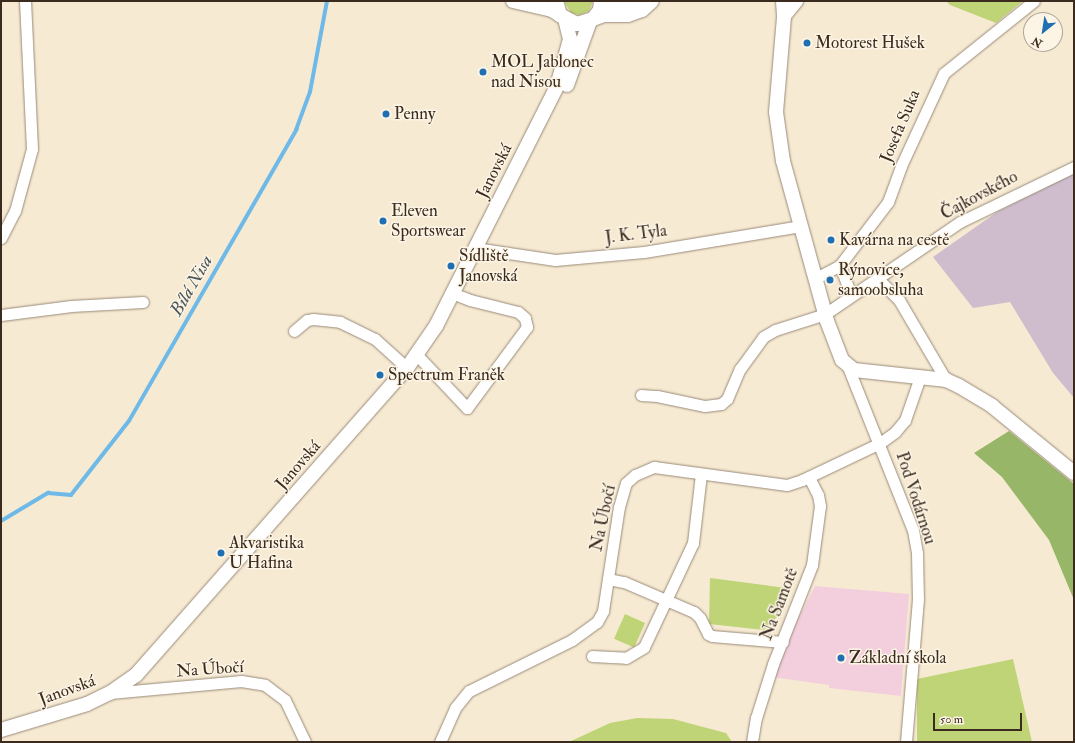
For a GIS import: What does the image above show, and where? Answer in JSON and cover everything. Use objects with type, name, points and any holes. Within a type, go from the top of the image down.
[{"type":"street","points":[[1,238],[15,211],[32,149],[25,1]]},
{"type":"street","points":[[513,1],[552,10],[577,24],[604,15],[628,15],[642,10],[652,1]]},
{"type":"street","name":"Janovská","points":[[1,730],[87,704],[110,693],[136,675],[417,355],[452,293],[534,133],[563,68],[570,39],[556,1]]},
{"type":"street","name":"Janovská","points":[[534,133],[569,80],[585,29],[600,10],[601,1]]},
{"type":"street","points":[[606,1],[622,5],[642,1]]},
{"type":"street","points":[[783,1],[784,17],[776,112],[783,161],[825,314],[839,354],[848,367],[864,372],[946,380],[976,394],[1074,473]]},
{"type":"street","points":[[784,17],[797,1]]},
{"type":"street","name":"Josefa Suka","points":[[816,278],[840,265],[888,202],[901,166],[944,73],[1034,1]]},
{"type":"street","name":"Čajkovského","points":[[641,395],[657,396],[705,406],[721,404],[734,389],[740,369],[763,337],[775,330],[825,314],[960,222],[1074,167]]},
{"type":"street","name":"J. K. Tyla","points":[[475,248],[555,260],[644,252],[801,226]]},
{"type":"street","points":[[840,265],[851,295]]},
{"type":"street","points":[[878,279],[899,300],[946,380]]},
{"type":"street","points":[[417,355],[467,408],[527,327],[525,318],[518,312],[470,300],[452,293]]},
{"type":"street","points":[[1,315],[70,306],[143,302]]},
{"type":"street","points":[[294,331],[307,320],[313,319],[340,322],[375,339],[407,368]]},
{"type":"street","name":"Pod Vodárnou","points":[[848,367],[880,443],[913,530],[919,570],[906,742]]},
{"type":"street","name":"Na Úbočí","points":[[440,742],[455,708],[469,691],[572,640],[597,622],[603,611],[619,507],[626,484],[644,470],[654,467],[787,485],[809,477],[880,443],[905,420],[920,377]]},
{"type":"street","points":[[592,656],[626,658],[637,653],[644,647],[693,543],[701,474]]},
{"type":"street","name":"Na Samotě","points":[[752,742],[756,718],[812,565],[820,506],[818,495],[809,477]]},
{"type":"street","points":[[608,578],[624,582],[697,614],[708,634],[712,636],[783,642]]},
{"type":"street","name":"Na Úbočí","points":[[110,693],[241,681],[265,685],[285,700],[305,742]]},
{"type":"shaded area","points":[[1074,173],[1074,398],[1053,373],[1010,302],[973,308],[933,257],[997,212]]},
{"type":"shaded area","name":"Základní škola","points":[[815,586],[909,594],[901,696],[829,688],[829,685],[772,677],[787,640]]},
{"type":"green space","points":[[564,1],[593,1],[589,11],[580,15],[571,13]]},
{"type":"green space","points":[[946,1],[1023,1],[996,23],[950,5]]},
{"type":"green space","points":[[1009,431],[1074,484],[1074,600],[1049,540],[1002,477],[974,453]]},
{"type":"green space","points":[[710,578],[786,588],[772,631],[709,624]]},
{"type":"green space","points":[[625,614],[645,623],[634,648],[614,639]]},
{"type":"green space","points":[[1013,659],[1032,742],[917,742],[917,679]]},
{"type":"green space","points":[[637,718],[673,719],[726,733],[732,742],[569,742],[610,723]]},
{"type":"waterway","name":"Bílá Nisa","points":[[1,521],[48,493],[71,495],[129,421],[296,130],[310,92],[327,1]]},
{"type":"place","name":"Motorest Hušek","points":[[807,43]]},
{"type":"place","name":"MOL Jablonec nad Nisou","points":[[483,72]]},
{"type":"place","name":"Penny","points":[[386,114]]},
{"type":"place","name":"Eleven Sportswear","points":[[383,221]]},
{"type":"place","name":"Kavárna na cestě","points":[[831,240]]},
{"type":"place","name":"Sídliště Janovská","points":[[451,266]]},
{"type":"place","name":"Rýnovice, samoobsluha","points":[[830,280]]},
{"type":"place","name":"Spectrum Franěk","points":[[380,375]]},
{"type":"place","name":"Akvaristika U Hafina","points":[[221,553]]},
{"type":"place","name":"Základní škola","points":[[841,658]]}]
